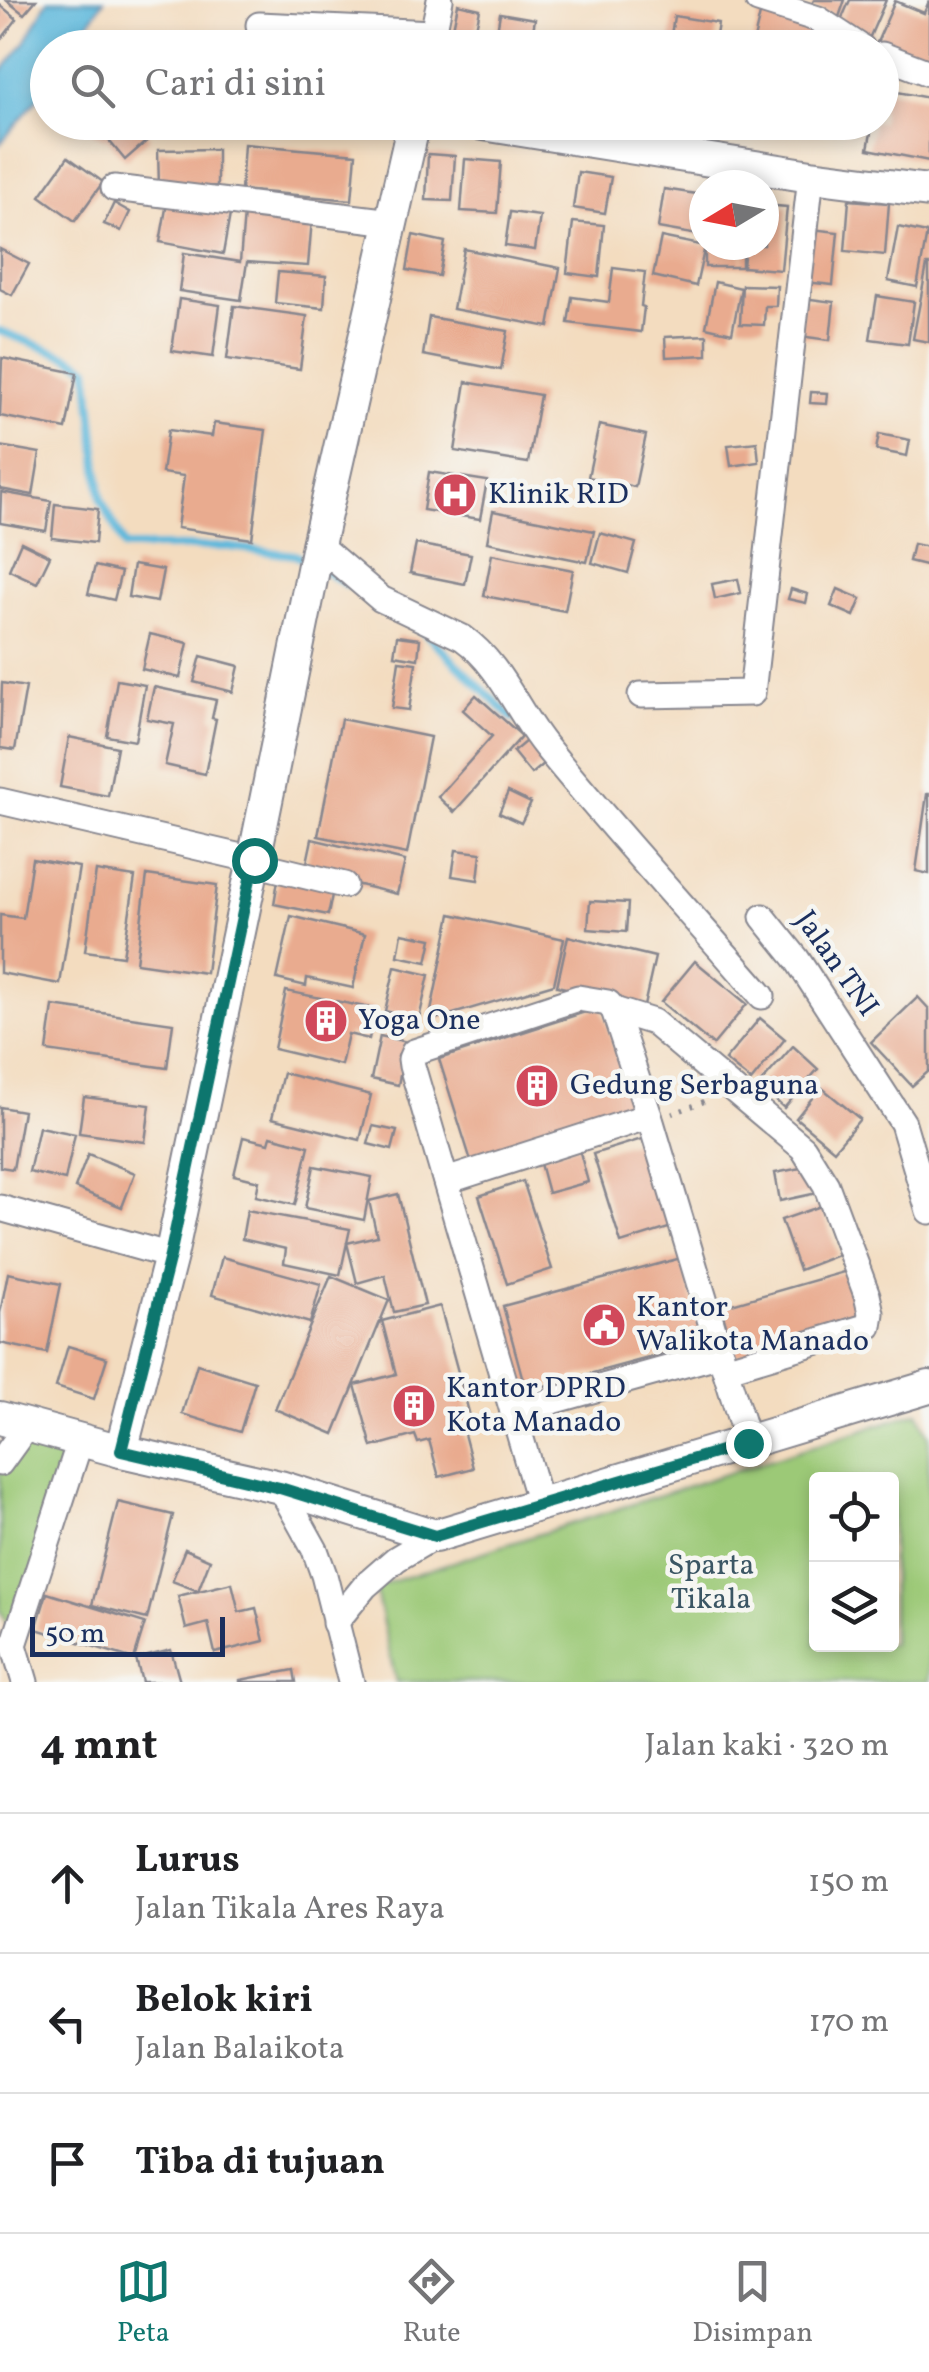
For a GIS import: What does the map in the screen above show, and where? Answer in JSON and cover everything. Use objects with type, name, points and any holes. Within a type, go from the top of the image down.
[{"type":"main road","points":[[121,1451],[170,1256],[317,547],[410,140]]},
{"type":"main road","points":[[584,140],[929,191]]},
{"type":"main road","points":[[13,1422],[280,1488],[435,1536],[927,1393]]},
{"type":"street","points":[[434,30],[440,0]]},
{"type":"street","points":[[758,0],[818,20],[834,30]]},
{"type":"street","points":[[258,24],[323,30]]},
{"type":"street","points":[[899,62],[929,74]]},
{"type":"street","points":[[641,694],[752,693],[810,176]]},
{"type":"street","points":[[114,188],[392,222]]},
{"type":"street","points":[[317,547],[382,599],[474,646],[546,748],[762,996]]},
{"type":"street","points":[[0,801],[344,885]]},
{"type":"street","name":"Jalan TNI","points":[[763,917],[796,958],[902,1122],[929,1211]]},
{"type":"street","points":[[540,1504],[412,1066],[412,1055],[578,998],[600,1001],[614,1010],[748,1443]]},
{"type":"street","points":[[513,1412],[723,1362],[804,1347],[869,1326],[872,1313],[826,1185],[803,1148],[653,1022],[614,1010]]},
{"type":"street","points":[[446,1181],[650,1119]]},
{"type":"street","points":[[0,1208],[170,1256]]},
{"type":"street","points":[[0,1463],[13,1422]]},
{"type":"street","points":[[14,1645],[80,1441]]},
{"type":"street","points":[[280,1488],[316,1550],[351,1682]]},
{"type":"street","points":[[335,1623],[375,1577],[396,1559],[435,1536]]},
{"type":"street","points":[[0,1622],[14,1645],[24,1682]]},
{"type":"path","points":[[650,1119],[734,1090]]},
{"type":"green space","name":"Sparta Tikala","points":[[918,1412],[929,1436],[929,1682],[396,1682],[375,1587]]},
{"type":"green space","points":[[27,1435],[76,1443],[13,1636],[0,1610],[0,1470]]},
{"type":"water","points":[[48,0],[104,0],[84,30],[32,30]]},
{"type":"water","points":[[30,34],[30,108],[0,144],[0,74]]},
{"type":"building","points":[[6,0],[36,0],[24,14]]},
{"type":"building","points":[[814,0],[845,0],[839,17],[811,6]]},
{"type":"building","points":[[850,0],[886,0],[873,30],[838,27]]},
{"type":"building","points":[[895,1],[924,13],[929,1],[929,70],[899,57],[899,30],[882,30]]},
{"type":"building","points":[[458,4],[480,9],[476,30],[453,30]]},
{"type":"building","points":[[0,5],[17,19],[0,41]]},
{"type":"building","points":[[761,10],[817,24],[816,30],[756,30]]},
{"type":"building","points":[[500,13],[535,19],[533,30],[497,30]]},
{"type":"building","points":[[674,16],[718,23],[717,30],[672,30]]},
{"type":"building","points":[[899,92],[929,98],[929,161],[868,149],[870,140],[899,140]]},
{"type":"building","points":[[108,140],[148,140],[125,160]]},
{"type":"building","points":[[244,144],[356,154],[352,200],[241,190]]},
{"type":"building","points":[[217,149],[217,186],[159,187],[158,150]]},
{"type":"building","points":[[428,154],[455,156],[452,201],[426,200]]},
{"type":"building","points":[[68,157],[103,182],[75,221],[40,196]]},
{"type":"building","points":[[465,159],[501,162],[497,213],[461,211]]},
{"type":"building","points":[[578,172],[611,177],[605,213],[573,208]]},
{"type":"building","points":[[664,189],[689,193],[689,233],[658,228]]},
{"type":"building","points":[[168,197],[231,209],[223,254],[160,242]]},
{"type":"building","points":[[849,200],[889,203],[885,255],[845,251]]},
{"type":"building","points":[[114,203],[130,212],[121,231],[104,224]]},
{"type":"building","points":[[779,206],[787,207],[781,270],[743,267],[744,260],[779,260]]},
{"type":"building","points":[[510,212],[540,216],[535,250],[505,246]]},
{"type":"building","points":[[244,213],[312,219],[308,266],[247,262],[241,300],[179,291],[184,253],[240,262]]},
{"type":"building","points":[[573,222],[604,225],[599,277],[567,273]]},
{"type":"building","points":[[898,227],[927,233],[917,287],[888,281]]},
{"type":"building","points":[[811,229],[838,232],[833,285],[805,282]]},
{"type":"building","points":[[413,235],[445,242],[439,276],[407,270]]},
{"type":"building","points":[[661,237],[689,243],[689,260],[702,260],[696,286],[653,276]]},
{"type":"building","points":[[0,249],[29,264],[12,295],[0,289]]},
{"type":"building","points":[[464,249],[560,268],[549,327],[453,309]]},
{"type":"building","points":[[705,260],[742,260],[742,267],[705,267]]},
{"type":"building","points":[[929,265],[929,342],[913,339]]},
{"type":"building","points":[[613,268],[645,272],[641,332],[568,323],[572,297],[609,302]]},
{"type":"building","points":[[278,272],[326,276],[324,308],[275,303]]},
{"type":"building","points":[[715,282],[741,288],[732,333],[706,327]]},
{"type":"building","points":[[742,285],[777,286],[776,306],[765,306],[764,325],[740,324]]},
{"type":"building","points":[[877,296],[914,302],[908,344],[870,339]]},
{"type":"building","points":[[803,298],[834,302],[830,340],[799,336]]},
{"type":"building","points":[[179,299],[220,305],[213,357],[172,351]]},
{"type":"building","points":[[234,306],[307,316],[300,369],[227,359]]},
{"type":"building","points":[[429,317],[508,331],[501,370],[423,355]]},
{"type":"building","points":[[707,335],[707,355],[666,357],[665,337]]},
{"type":"building","points":[[2,358],[77,373],[66,429],[0,416]]},
{"type":"building","points":[[466,382],[540,395],[528,463],[455,451]]},
{"type":"building","points":[[811,392],[828,393],[827,404],[810,403]]},
{"type":"building","points":[[214,423],[266,430],[252,539],[177,528],[184,476],[162,473],[168,430],[212,436]]},
{"type":"building","points":[[599,425],[646,435],[635,487],[588,477]]},
{"type":"building","points":[[879,434],[910,440],[907,456],[876,450]]},
{"type":"building","points":[[757,442],[759,462],[731,466],[728,445]]},
{"type":"building","points":[[0,446],[40,453],[33,495],[0,489]]},
{"type":"building","name":"Klinik RID","points":[[429,472],[487,481],[480,519],[423,510]]},
{"type":"building","points":[[1,492],[51,501],[46,531],[0,523]]},
{"type":"building","points":[[55,504],[98,509],[95,543],[52,538]]},
{"type":"building","points":[[493,511],[594,531],[587,562],[487,542]]},
{"type":"building","points":[[600,533],[636,543],[628,573],[592,563]]},
{"type":"building","points":[[21,542],[50,556],[37,583],[9,570]]},
{"type":"building","points":[[416,544],[471,554],[465,584],[410,573]]},
{"type":"building","points":[[913,544],[929,547],[929,566],[909,561]]},
{"type":"building","points":[[492,554],[573,570],[565,611],[484,596]]},
{"type":"building","points":[[133,565],[163,570],[157,602],[128,597]]},
{"type":"building","points":[[95,566],[121,572],[114,600],[88,594]]},
{"type":"building","points":[[738,579],[741,593],[715,599],[712,584]]},
{"type":"building","points":[[791,589],[808,594],[806,603],[788,599]]},
{"type":"building","points":[[838,589],[861,599],[854,616],[831,606]]},
{"type":"building","points":[[150,634],[188,643],[180,678],[142,669]]},
{"type":"building","points":[[397,636],[420,639],[418,659],[394,655]]},
{"type":"building","points":[[201,656],[239,666],[233,692],[194,682]]},
{"type":"building","points":[[399,661],[416,663],[409,710],[392,708]]},
{"type":"building","points":[[117,680],[145,685],[135,741],[107,736]]},
{"type":"building","points":[[2,683],[26,687],[15,750],[0,748]]},
{"type":"building","points":[[154,687],[216,700],[205,774],[165,765],[174,724],[147,719]]},
{"type":"building","points":[[476,695],[522,736],[454,812],[438,797],[492,736],[463,710]]},
{"type":"building","points":[[341,719],[430,737],[407,854],[318,836]]},
{"type":"building","points":[[69,737],[117,747],[108,796],[60,787]]},
{"type":"building","points":[[526,741],[544,763],[531,774],[513,752]]},
{"type":"building","points":[[508,792],[531,803],[521,823],[499,813]]},
{"type":"building","points":[[929,794],[929,874],[916,871]]},
{"type":"building","points":[[312,839],[405,861],[397,894],[305,872]]},
{"type":"building","points":[[456,850],[481,853],[478,880],[452,876]]},
{"type":"building","points":[[32,859],[79,867],[60,984],[0,973],[0,915],[23,918]]},
{"type":"building","points":[[96,871],[135,877],[123,956],[85,951]]},
{"type":"building","points":[[279,874],[334,885],[328,915],[274,904]]},
{"type":"building","points":[[147,875],[217,885],[206,973],[136,963]]},
{"type":"building","points":[[590,901],[628,903],[626,932],[588,929]]},
{"type":"building","points":[[451,914],[564,939],[554,984],[429,1021]]},
{"type":"building","points":[[291,916],[365,934],[353,988],[307,978],[306,986],[277,979]]},
{"type":"building","points":[[402,933],[432,939],[427,962],[398,956]]},
{"type":"building","points":[[568,936],[655,957],[644,1006],[557,986]]},
{"type":"building","points":[[695,961],[747,1004],[713,1045],[661,1002]]},
{"type":"building","points":[[395,967],[429,975],[419,1019],[385,1011]]},
{"type":"building","name":"Yoga One","points":[[286,991],[375,1009],[369,1039],[348,1034],[341,1065],[274,1049]]},
{"type":"building","points":[[918,997],[929,1009],[929,1071],[912,1086],[871,1042]]},
{"type":"building","points":[[53,1006],[173,1023],[167,1068],[47,1051]]},
{"type":"building","name":"Gedung Serbaguna","points":[[601,1007],[635,1113],[472,1164],[439,1059]]},
{"type":"building","points":[[760,1018],[785,1039],[751,1081],[725,1060]]},
{"type":"building","points":[[380,1036],[407,1042],[398,1085],[371,1079]]},
{"type":"building","points":[[793,1046],[818,1069],[784,1108],[759,1085]]},
{"type":"building","points":[[283,1073],[371,1095],[360,1140],[272,1118]]},
{"type":"building","points":[[821,1087],[860,1119],[834,1150],[796,1118]]},
{"type":"building","points":[[84,1097],[150,1105],[145,1142],[79,1133]]},
{"type":"building","points":[[0,1107],[23,1111],[13,1169],[0,1167]]},
{"type":"building","points":[[373,1126],[397,1131],[392,1150],[368,1144]]},
{"type":"building","points":[[39,1127],[75,1134],[65,1180],[29,1172]]},
{"type":"building","points":[[271,1136],[309,1146],[295,1205],[256,1196],[259,1181],[234,1175],[243,1137],[269,1143]]},
{"type":"building","points":[[645,1138],[672,1227],[621,1243],[593,1154]]},
{"type":"building","points":[[578,1145],[588,1182],[548,1193],[538,1156]]},
{"type":"building","points":[[88,1154],[135,1173],[122,1207],[75,1188]]},
{"type":"building","points":[[314,1166],[372,1177],[364,1220],[305,1208]]},
{"type":"building","points":[[811,1166],[817,1193],[780,1201],[775,1173]]},
{"type":"building","points":[[523,1181],[552,1269],[507,1284],[479,1196]]},
{"type":"building","name":"Kantor DPRD Kota Manado","points":[[398,1194],[425,1305],[394,1312],[385,1275],[357,1283],[347,1243],[377,1236],[369,1201]]},
{"type":"building","points":[[821,1206],[838,1255],[799,1270],[781,1220]]},
{"type":"building","points":[[247,1210],[350,1229],[340,1275],[284,1263],[286,1249],[242,1239]]},
{"type":"building","points":[[222,1257],[321,1284],[310,1323],[212,1295]]},
{"type":"building","name":"Kantor Walikota Manado","points":[[681,1258],[704,1343],[526,1391],[503,1306]]},
{"type":"building","points":[[847,1271],[861,1320],[735,1356],[721,1307]]},
{"type":"building","points":[[8,1273],[61,1284],[47,1353],[0,1343],[0,1313]]},
{"type":"building","name":"Kantor DPRD Kota Manado","points":[[331,1276],[389,1300],[334,1434],[275,1409]]},
{"type":"building","name":"Kantor DPRD Kota Manado","points":[[440,1306],[473,1427],[463,1430],[473,1468],[439,1477],[429,1440],[418,1443],[415,1435],[372,1447],[355,1385],[396,1374],[382,1321]]},
{"type":"building","points":[[68,1346],[107,1358],[94,1399],[56,1387]]},
{"type":"building","points":[[197,1364],[255,1382],[240,1432],[182,1414]]},
{"type":"building","points":[[118,1502],[173,1515],[147,1619],[92,1605]]},
{"type":"building","points":[[185,1549],[210,1560],[198,1591],[172,1581]]},
{"type":"building","points":[[232,1583],[239,1612],[256,1608],[264,1641],[215,1653],[208,1623],[186,1629],[178,1596]]},
{"type":"building","points":[[47,1593],[145,1623],[134,1659],[36,1629]]},
{"type":"building","points":[[171,1650],[180,1682],[142,1682],[136,1659]]},
{"type":"building","points":[[294,1670],[296,1682],[240,1682],[240,1680]]},
{"type":"waterway","points":[[0,331],[88,368],[101,499],[125,547],[229,547],[295,555],[304,560]]},
{"type":"waterway","points":[[321,569],[347,585]]},
{"type":"waterway","points":[[419,627],[513,719]]},
{"type":"place","name":"Klinik RID","points":[[455,495]]},
{"type":"place","name":"Yoga One","points":[[326,1021]]},
{"type":"place","name":"Gedung Serbaguna","points":[[537,1086]]},
{"type":"place","name":"Kantor Walikota Manado","points":[[604,1325]]},
{"type":"place","name":"Kantor DPRD Kota Manado","points":[[414,1406]]},
{"type":"route","points":[[254,860],[170,1256],[121,1451],[280,1488],[435,1536],[748,1443]]}]
